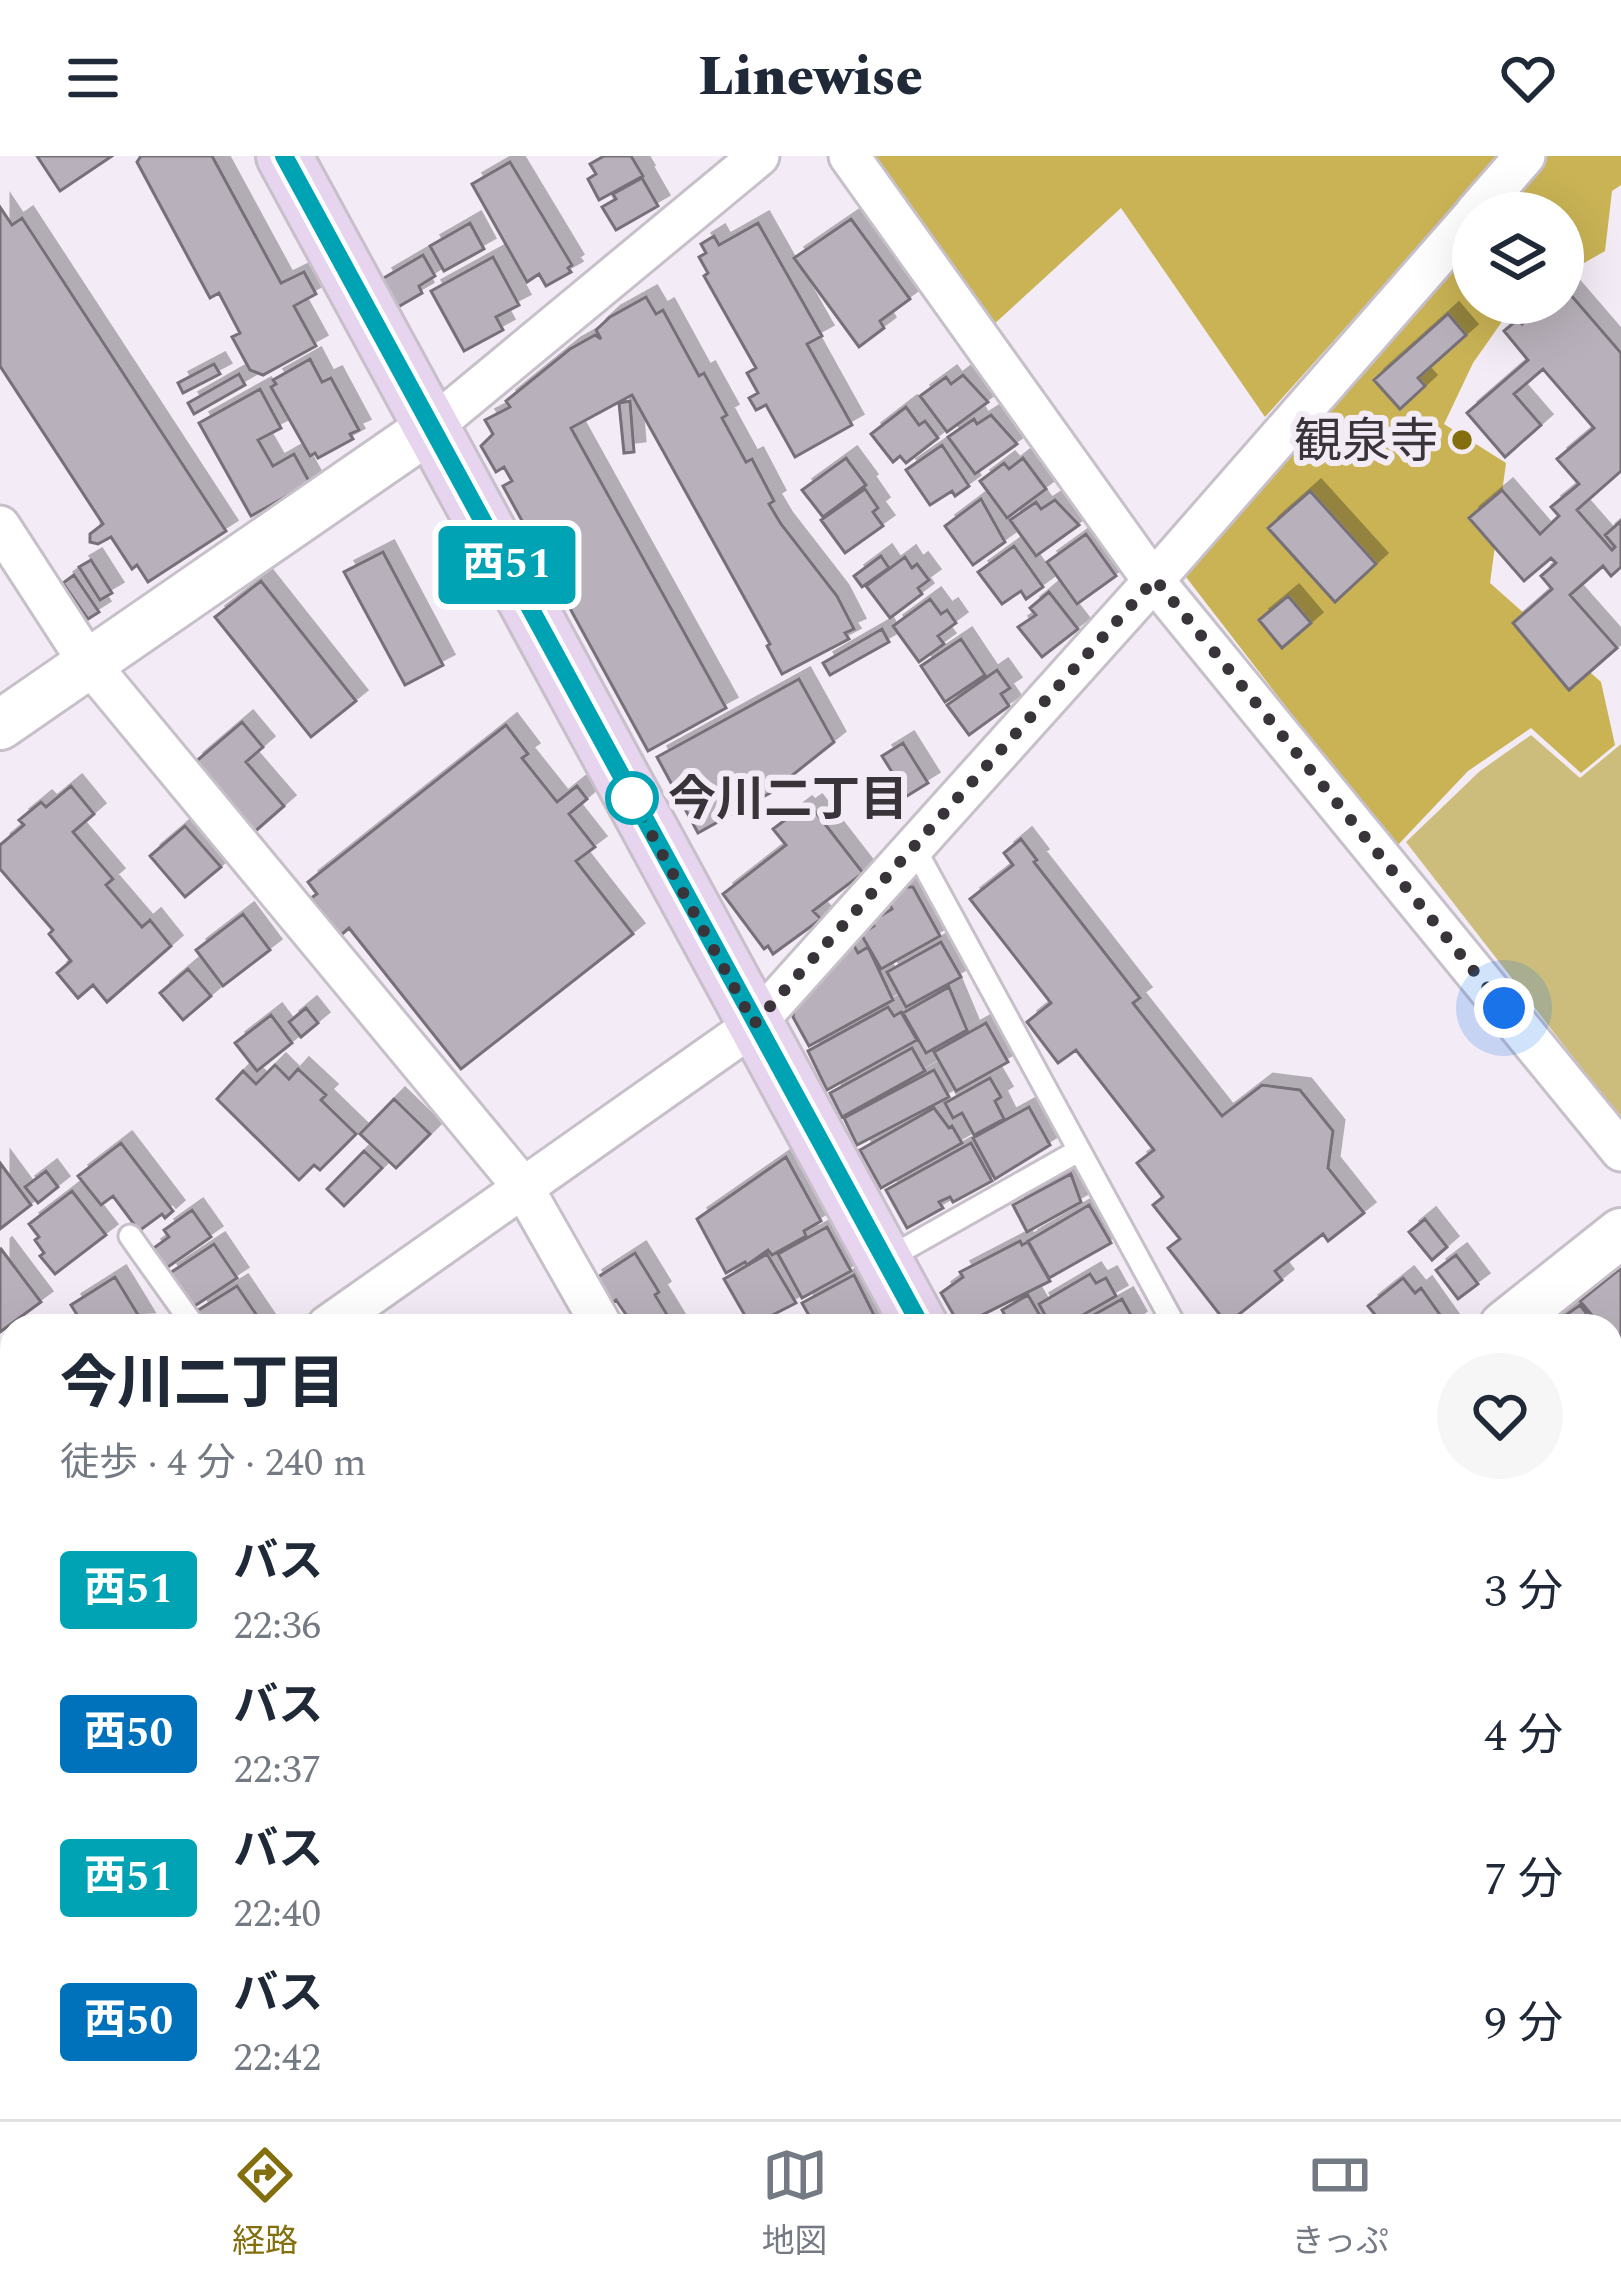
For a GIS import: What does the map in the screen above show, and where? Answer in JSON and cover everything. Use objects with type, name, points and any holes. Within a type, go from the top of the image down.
[{"type":"main road","points":[[284,156],[913,1314]]},
{"type":"street","points":[[0,725],[433,426],[759,156]]},
{"type":"street","points":[[849,156],[1155,579],[1621,1151]]},
{"type":"street","points":[[1493,192],[1525,156]]},
{"type":"street","points":[[344,1314],[754,1024],[915,849],[1452,239]]},
{"type":"street","points":[[0,526],[88,662],[523,1187],[595,1314]]},
{"type":"street","points":[[1528,1314],[1621,1233]]},
{"type":"lane","points":[[915,849],[1168,1314]]},
{"type":"lane","points":[[884,1260],[1078,1151]]},
{"type":"lane","points":[[130,1236],[185,1314]]},
{"type":"shaded area","points":[[867,156],[1500,156],[1468,192],[1452,192],[1452,209],[1265,417],[1121,208],[992,326]]},
{"type":"shaded area","points":[[1547,156],[1621,156],[1621,185],[1612,191],[1605,251],[1584,263],[1584,192],[1516,192]]},
{"type":"shaded area","name":"観泉寺","points":[[1452,267],[1452,324],[1500,324],[1473,363],[1444,424],[1506,463],[1490,583],[1601,682],[1615,745],[1581,773],[1531,728],[1468,771],[1395,848],[1186,577]]},
{"type":"shaded area","points":[[1531,735],[1580,778],[1621,744],[1621,1119],[1406,842],[1480,771]]},
{"type":"building","points":[[37,156],[112,156],[60,191]]},
{"type":"building","points":[[141,156],[212,156],[281,283],[304,272],[316,294],[294,306],[316,346],[263,375],[250,370],[232,337],[240,333],[219,293],[210,298],[137,162]]},
{"type":"building","points":[[604,156],[631,156],[643,176],[599,200],[588,179],[596,174],[590,164]]},
{"type":"building","points":[[510,162],[572,265],[571,272],[546,286],[539,274],[527,282],[472,184]]},
{"type":"building","points":[[642,178],[658,206],[616,230],[602,207],[616,199],[613,194]]},
{"type":"building","points":[[0,207],[12,225],[22,218],[226,531],[148,582],[137,565],[132,569],[111,537],[98,544],[90,542],[90,534],[103,524],[0,366]]},
{"type":"building","points":[[851,219],[910,299],[880,321],[884,328],[859,347],[794,258]]},
{"type":"building","points":[[470,223],[484,249],[444,271],[430,246]]},
{"type":"building","points":[[758,223],[822,336],[807,344],[852,425],[795,457],[766,405],[756,410],[749,398],[758,393],[747,373],[756,368],[704,276],[708,273],[699,257],[706,253],[701,244],[714,236],[719,245]]},
{"type":"building","points":[[423,255],[435,276],[419,286],[422,293],[398,307],[382,279]]},
{"type":"building","points":[[493,257],[519,305],[496,317],[503,330],[464,351],[431,291]]},
{"type":"building","points":[[646,297],[656,314],[663,310],[699,376],[704,373],[746,462],[752,459],[774,501],[769,504],[837,596],[854,629],[845,633],[849,639],[782,674],[770,644],[632,395],[571,428],[726,708],[648,751],[503,486],[512,481],[504,467],[496,472],[481,446],[493,434],[485,420],[510,407],[506,401],[570,349],[595,335],[601,339],[596,330]]},
{"type":"building","points":[[1584,310],[1621,353],[1621,471],[1577,510],[1612,550],[1615,547],[1605,535],[1621,521],[1621,567],[1611,576],[1603,566],[1570,595],[1617,648],[1569,690],[1513,623],[1552,589],[1541,576],[1556,563],[1551,558],[1524,581],[1469,518],[1502,490],[1540,534],[1559,516],[1551,507],[1579,484],[1557,459],[1594,428],[1543,369],[1514,394],[1541,425],[1505,457],[1467,413],[1528,360],[1504,331],[1512,324],[1584,324]]},
{"type":"building","points":[[1448,314],[1466,335],[1418,378],[1425,386],[1400,409],[1374,380]]},
{"type":"building","points":[[310,359],[322,382],[331,378],[359,430],[350,434],[353,439],[318,458],[315,453],[310,456],[271,387],[276,384],[273,380]]},
{"type":"building","points":[[214,364],[220,374],[183,393],[178,383]]},
{"type":"building","points":[[239,374],[245,385],[194,414],[188,403]]},
{"type":"building","points":[[963,375],[988,402],[947,432],[920,396],[946,377],[951,384]]},
{"type":"building","points":[[260,389],[281,428],[258,440],[273,466],[294,454],[310,483],[251,516],[199,423]]},
{"type":"building","points":[[630,401],[634,452],[624,453],[619,403]]},
{"type":"building","points":[[906,407],[919,425],[925,421],[938,438],[906,463],[900,456],[893,462],[871,434]]},
{"type":"building","points":[[991,415],[1017,444],[975,474],[948,437],[974,419],[977,424]]},
{"type":"building","points":[[942,445],[969,486],[930,505],[906,470]]},
{"type":"building","points":[[846,458],[866,485],[823,517],[802,490]]},
{"type":"building","points":[[1023,458],[1046,489],[1007,518],[980,481],[1004,463],[1009,469]]},
{"type":"building","points":[[865,489],[883,526],[845,553],[821,520]]},
{"type":"building","points":[[1310,491],[1376,564],[1335,602],[1268,528]]},
{"type":"building","points":[[981,499],[1005,542],[973,565],[945,526]]},
{"type":"building","points":[[1055,500],[1079,525],[1036,556],[1010,520],[1036,502],[1041,509]]},
{"type":"building","points":[[1086,534],[1116,576],[1077,604],[1047,562]]},
{"type":"building","points":[[1014,546],[1043,587],[1026,599],[1021,591],[1002,604],[978,572]]},
{"type":"building","points":[[383,552],[443,665],[405,685],[344,572]]},
{"type":"building","points":[[881,556],[889,568],[862,587],[854,576]]},
{"type":"building","points":[[905,557],[929,580],[918,588],[922,594],[890,618],[866,586]]},
{"type":"building","points":[[91,560],[112,593],[100,600],[79,567]]},
{"type":"building","points":[[74,575],[99,612],[88,619],[63,583]]},
{"type":"building","points":[[261,581],[356,701],[311,737],[215,617]]},
{"type":"building","points":[[1049,592],[1078,629],[1042,657],[1018,627],[1036,615],[1030,608]]},
{"type":"building","points":[[1288,596],[1311,623],[1282,648],[1259,620]]},
{"type":"building","points":[[930,599],[956,623],[938,636],[944,644],[919,662],[893,626]]},
{"type":"building","points":[[882,629],[889,642],[830,675],[823,663]]},
{"type":"building","points":[[961,639],[985,675],[945,702],[921,666]]},
{"type":"building","points":[[997,670],[1010,688],[1001,694],[1009,706],[969,735],[947,705]]},
{"type":"building","points":[[799,679],[834,742],[770,793],[698,833],[657,757]]},
{"type":"building","points":[[242,722],[263,747],[246,762],[284,806],[252,834],[193,764]]},
{"type":"building","points":[[506,725],[528,754],[522,758],[557,802],[577,786],[587,799],[569,814],[595,847],[576,861],[633,934],[461,1069],[349,928],[341,935],[311,898],[317,894],[308,882]]},
{"type":"building","points":[[903,743],[928,783],[907,796],[882,756]]},
{"type":"building","points":[[71,786],[94,814],[73,832],[113,879],[106,885],[142,927],[150,920],[171,946],[107,1002],[93,985],[78,998],[57,973],[71,961],[49,934],[53,930],[0,869],[0,845],[24,825],[19,820],[41,802],[46,807]]},
{"type":"building","points":[[811,806],[863,873],[813,911],[821,919],[773,954],[768,946],[764,949],[723,894],[786,845],[773,829]]},
{"type":"building","points":[[185,826],[221,867],[185,897],[150,856]]},
{"type":"building","points":[[1021,839],[1140,998],[1133,1003],[1222,1116],[1262,1085],[1300,1090],[1333,1131],[1328,1168],[1364,1213],[1328,1241],[1323,1234],[1275,1271],[1282,1280],[1240,1314],[1219,1314],[1168,1248],[1180,1239],[1153,1205],[1163,1197],[1137,1163],[1154,1150],[1076,1050],[1058,1063],[1027,1022],[1051,1003],[970,899],[1013,865],[1004,853]]},
{"type":"building","points":[[901,887],[913,887],[940,936],[881,969],[861,934],[892,909],[888,902]]},
{"type":"building","points":[[243,914],[270,950],[223,986],[196,950]]},
{"type":"building","points":[[852,942],[858,953],[868,947],[893,1000],[809,1046],[793,1017],[795,1005]]},
{"type":"building","points":[[941,942],[961,977],[906,1007],[887,972]]},
{"type":"building","points":[[188,969],[211,996],[183,1020],[160,993]]},
{"type":"building","points":[[949,987],[967,1030],[926,1053],[903,1013]]},
{"type":"building","points":[[888,1007],[894,1016],[901,1012],[917,1040],[827,1090],[808,1051]]},
{"type":"building","points":[[306,1008],[318,1023],[301,1037],[289,1022]]},
{"type":"building","points":[[271,1015],[292,1043],[257,1071],[235,1043]]},
{"type":"building","points":[[986,1023],[1008,1062],[956,1091],[934,1052]]},
{"type":"building","points":[[912,1048],[925,1071],[842,1117],[830,1093]]},
{"type":"building","points":[[275,1065],[289,1079],[298,1069],[356,1134],[320,1170],[314,1165],[299,1180],[217,1099],[243,1071],[256,1084]]},
{"type":"building","points":[[934,1070],[949,1097],[857,1145],[844,1118]]},
{"type":"building","points":[[990,1078],[1001,1097],[995,1101],[1004,1119],[974,1135],[962,1113],[953,1118],[945,1103]]},
{"type":"building","points":[[394,1099],[430,1134],[396,1168],[360,1134]]},
{"type":"building","points":[[1029,1107],[1050,1145],[995,1179],[973,1138]]},
{"type":"building","points":[[934,1108],[962,1143],[881,1188],[860,1150]]},
{"type":"building","points":[[121,1143],[173,1211],[139,1231],[113,1196],[101,1205],[78,1176]]},
{"type":"building","points":[[971,1143],[992,1181],[953,1202],[950,1197],[939,1202],[943,1208],[907,1228],[886,1190]]},
{"type":"building","points":[[364,1151],[382,1168],[344,1206],[327,1189]]},
{"type":"building","points":[[786,1157],[821,1221],[804,1231],[806,1236],[772,1255],[768,1250],[726,1273],[697,1219]]},
{"type":"building","points":[[0,1163],[31,1205],[0,1229]]},
{"type":"building","points":[[46,1171],[58,1187],[38,1203],[25,1187]]},
{"type":"building","points":[[1071,1174],[1081,1202],[1027,1232],[1013,1205]]},
{"type":"building","points":[[72,1191],[106,1235],[55,1274],[40,1256],[44,1253],[35,1240],[39,1237],[29,1224]]},
{"type":"building","points":[[1089,1205],[1111,1243],[1049,1278],[1028,1241]]},
{"type":"building","points":[[192,1210],[211,1237],[165,1269],[151,1250],[169,1237],[164,1230]]},
{"type":"building","points":[[1425,1219],[1447,1247],[1432,1260],[1409,1232]]},
{"type":"building","points":[[827,1227],[851,1271],[802,1298],[778,1254]]},
{"type":"building","points":[[1020,1241],[1022,1245],[1028,1242],[1050,1281],[984,1314],[953,1314],[941,1293],[963,1277],[960,1272]]},
{"type":"building","points":[[214,1244],[237,1278],[190,1309],[167,1275]]},
{"type":"building","points":[[0,1250],[41,1302],[25,1314],[0,1314]]},
{"type":"building","points":[[635,1253],[667,1314],[626,1314],[616,1300],[609,1305],[592,1281]]},
{"type":"building","points":[[767,1254],[796,1303],[774,1314],[744,1314],[724,1279]]},
{"type":"building","points":[[1456,1255],[1478,1284],[1458,1299],[1436,1270]]},
{"type":"building","points":[[1621,1268],[1621,1314],[1591,1314],[1580,1301]]},
{"type":"building","points":[[1090,1274],[1096,1283],[1106,1278],[1116,1296],[1084,1314],[1044,1314],[1039,1304]]},
{"type":"building","points":[[854,1275],[874,1314],[808,1314],[802,1303]]},
{"type":"building","points":[[115,1277],[138,1314],[77,1314],[71,1305]]},
{"type":"building","points":[[1403,1278],[1415,1293],[1421,1288],[1439,1314],[1374,1314],[1368,1306]]},
{"type":"building","points":[[237,1286],[256,1314],[199,1314],[197,1311]]},
{"type":"building","points":[[1028,1295],[1039,1314],[1004,1314],[1002,1310]]},
{"type":"building","points":[[1122,1299],[1130,1314],[1095,1314]]},
{"type":"bus line","name":"西51","points":[[284,156],[914,1314]]},
{"type":"place","name":"観泉寺","points":[[1462,440]]},
{"type":"place","name":"今川二丁目","points":[[632,798]]},
{"type":"route","points":[[632,798],[754,1024],[1155,579],[1504,1008]]}]
